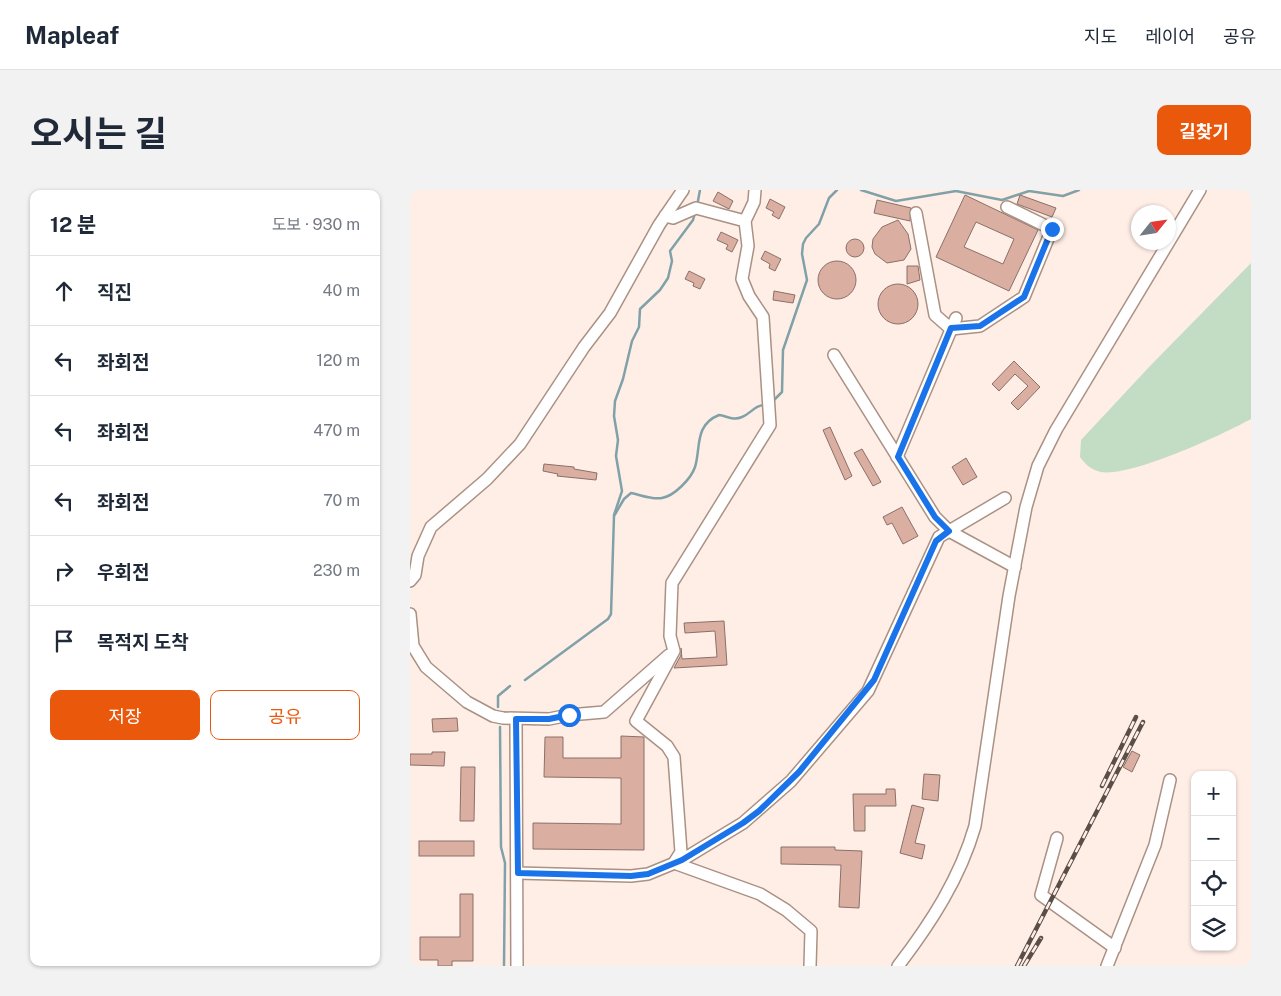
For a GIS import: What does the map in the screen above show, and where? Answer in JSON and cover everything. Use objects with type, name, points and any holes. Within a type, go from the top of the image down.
[{"type":"street","points":[[410,581],[416,575],[418,556],[435,522],[487,479],[520,444],[584,348],[610,314],[665,216],[683,190]]},
{"type":"street","points":[[674,863],[681,852],[674,757],[667,746],[636,722],[674,651],[670,636],[672,583],[770,425],[763,317],[742,282],[748,246],[745,221],[754,202],[755,190]]},
{"type":"street","points":[[898,966],[941,905],[965,856],[975,826],[1015,567],[1030,493],[1042,457],[1056,430],[1200,190]]},
{"type":"street","points":[[916,213],[936,315],[954,323],[980,326],[1024,297],[1052,229],[1007,207]]},
{"type":"street","points":[[665,216],[673,218],[696,208],[745,221]]},
{"type":"street","points":[[898,457],[954,323]]},
{"type":"street","points":[[834,355],[935,517],[949,531],[1015,567]]},
{"type":"street","points":[[518,873],[631,876],[648,874],[674,863],[743,823],[759,811],[795,776],[860,700],[874,680],[936,541],[949,531],[1005,498]]},
{"type":"street","points":[[410,544],[418,556]]},
{"type":"street","points":[[410,614],[413,646],[426,667],[466,702],[498,717],[549,719],[604,712],[674,651]]},
{"type":"street","points":[[516,719],[517,966]]},
{"type":"street","points":[[1107,966],[1155,846],[1170,780]]},
{"type":"street","points":[[1057,838],[1041,895],[1115,948]]},
{"type":"street","points":[[674,863],[760,894],[786,910],[811,931],[810,966]]},
{"type":"green space","points":[[1251,263],[1251,419],[1220,435],[1154,462],[1115,472],[1094,470],[1080,457],[1081,440]]},
{"type":"building","points":[[718,192],[733,201],[729,209],[713,201]]},
{"type":"building","points":[[965,195],[1038,230],[1009,291],[936,257]],"holes":[[[976,222],[1014,239],[1003,264],[964,247]]]},
{"type":"building","points":[[1020,195],[1056,208],[1052,217],[1017,204]]},
{"type":"building","points":[[770,199],[785,207],[779,219],[772,215],[774,212],[766,208]]},
{"type":"building","points":[[877,200],[911,208],[910,221],[874,213]]},
{"type":"building","points":[[898,220],[908,234],[911,249],[904,260],[887,263],[875,254],[872,247],[873,239],[882,227]]},
{"type":"building","points":[[721,232],[738,240],[732,252],[726,249],[728,245],[717,240]]},
{"type":"building","points":[[855,239],[861,242],[864,248],[861,254],[855,257],[849,254],[846,248],[849,242]]},
{"type":"building","points":[[765,251],[781,259],[775,271],[769,268],[770,264],[761,259]]},
{"type":"building","points":[[837,261],[851,266],[856,280],[851,294],[837,299],[823,294],[818,280],[823,266]]},
{"type":"building","points":[[907,266],[918,266],[920,280],[907,284]]},
{"type":"building","points":[[689,271],[705,279],[700,289],[693,286],[694,283],[685,279]]},
{"type":"building","points":[[894,284],[902,284],[909,287],[915,293],[918,304],[915,315],[909,321],[902,324],[894,324],[887,321],[881,315],[878,308],[878,300],[881,293],[887,287]]},
{"type":"building","points":[[774,291],[795,295],[793,303],[773,300]]},
{"type":"building","points":[[1014,361],[1040,387],[1018,410],[1011,403],[1028,386],[1015,374],[999,391],[992,384]]},
{"type":"building","points":[[830,427],[852,476],[845,480],[823,430]]},
{"type":"building","points":[[862,449],[881,482],[873,486],[854,453]]},
{"type":"building","points":[[966,458],[977,477],[963,485],[952,467]]},
{"type":"building","points":[[544,464],[574,467],[574,469],[597,473],[596,480],[557,476],[558,474],[543,471]]},
{"type":"building","points":[[902,507],[918,536],[903,544],[892,523],[887,525],[883,517]]},
{"type":"building","points":[[724,621],[727,665],[674,668],[681,655],[681,648],[682,659],[717,657],[715,631],[685,633],[684,623]]},
{"type":"building","points":[[457,718],[458,731],[433,732],[432,719]]},
{"type":"building","points":[[621,736],[644,737],[644,850],[533,849],[533,823],[621,824],[621,778],[544,777],[545,737],[563,737],[563,758],[621,758]]},
{"type":"building","points":[[1132,751],[1140,755],[1132,772],[1123,767]]},
{"type":"building","points":[[432,752],[445,752],[444,766],[410,765],[410,754],[432,754]]},
{"type":"building","points":[[461,767],[475,767],[474,821],[460,821]]},
{"type":"building","points":[[924,774],[940,775],[938,801],[922,799]]},
{"type":"building","points":[[886,789],[895,789],[896,806],[865,806],[865,831],[854,831],[853,794],[886,794]]},
{"type":"building","points":[[912,805],[924,808],[915,843],[925,845],[922,859],[900,853]]},
{"type":"building","points":[[419,841],[474,841],[474,856],[419,856]]},
{"type":"building","points":[[781,847],[835,847],[835,850],[862,851],[859,908],[839,907],[841,865],[781,864]]},
{"type":"building","points":[[460,894],[473,894],[473,961],[452,961],[452,966],[438,966],[438,960],[420,960],[420,937],[460,937]]},
{"type":"waterway","points":[[697,206],[700,190]]},
{"type":"waterway","points":[[771,403],[782,392],[783,350],[807,280],[802,254],[803,244],[819,224],[829,198],[837,190]]},
{"type":"waterway","points":[[861,190],[896,201],[956,191],[1002,200],[1029,191],[1063,196],[1079,190]]},
{"type":"waterway","points":[[614,515],[622,491],[616,456],[618,440],[614,416],[615,401],[623,379],[632,341],[639,327],[640,309],[660,290],[668,278],[672,261],[670,251],[693,220],[695,213]]},
{"type":"waterway","points":[[525,680],[608,619],[611,614],[614,516],[624,499],[631,493],[650,498],[662,498],[672,494],[682,486],[693,472],[702,431],[711,419],[719,415],[739,418],[759,406],[766,405]]},
{"type":"waterway","points":[[498,707],[498,696],[510,686]]},
{"type":"waterway","points":[[500,727],[501,847],[505,863],[504,966]]},
{"type":"railway","points":[[1102,786],[1136,717]]},
{"type":"railway","points":[[1017,966],[1143,722]]},
{"type":"railway","points":[[1024,966],[1041,938]]},
{"type":"route","points":[[569,715],[549,719],[516,719],[518,873],[631,876],[648,874],[682,860],[752,818],[791,781],[868,690],[880,669],[936,541],[949,531],[935,517],[898,457],[951,328],[980,326],[1024,297],[1052,229]]}]
